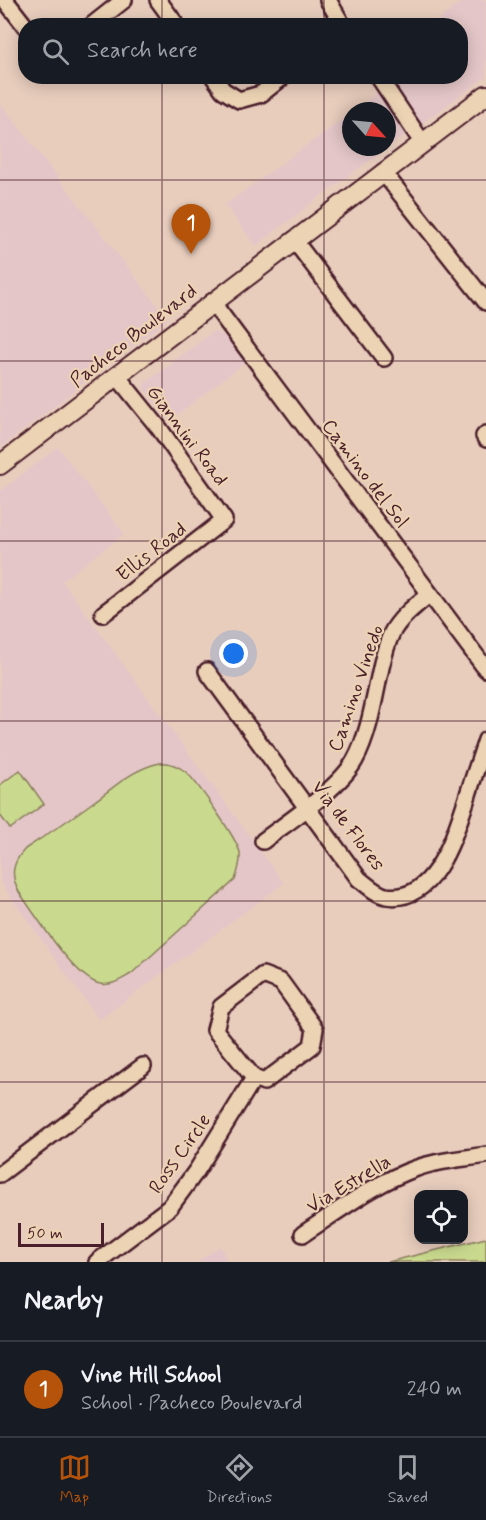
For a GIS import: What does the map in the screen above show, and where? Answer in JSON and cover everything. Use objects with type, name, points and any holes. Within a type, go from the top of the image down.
[{"type":"main road","name":"Pacheco Boulevard","points":[[0,465],[486,95]]},
{"type":"street","points":[[5,0],[19,18]]},
{"type":"street","points":[[101,18],[124,0]]},
{"type":"street","points":[[158,0],[171,18]]},
{"type":"street","points":[[328,0],[338,18]]},
{"type":"street","points":[[219,84],[223,90],[239,100],[261,94],[274,84]]},
{"type":"street","points":[[383,84],[422,142]]},
{"type":"street","points":[[383,172],[486,302]]},
{"type":"street","points":[[294,240],[384,357]]},
{"type":"street","name":"Camino del Sol","points":[[212,302],[486,669]]},
{"type":"street","name":"Giannini Road","points":[[117,376],[159,428],[224,520]]},
{"type":"street","points":[[486,434],[484,436],[486,439]]},
{"type":"street","name":"Ellis Road","points":[[103,615],[224,520]]},
{"type":"street","name":"Camino Vinedo","points":[[263,841],[308,807],[346,773],[356,759],[393,630],[430,594]]},
{"type":"street","name":"Via de Flores","points":[[207,671],[359,879],[371,889],[385,896],[402,896],[419,890],[435,872],[451,846],[486,740]]},
{"type":"street","points":[[263,975],[280,982],[315,1029],[312,1046],[264,1082],[254,1078],[215,1030],[221,1007],[263,975]]},
{"type":"street","points":[[0,1174],[143,1066]]},
{"type":"street","name":"Ross Circle","points":[[97,1262],[170,1207],[197,1170],[254,1078]]},
{"type":"street","name":"Via Estrella","points":[[303,1234],[387,1181],[417,1167],[486,1155]]},
{"type":"shaded area","points":[[463,0],[486,0],[486,77],[396,142],[396,102],[365,102],[390,84],[468,84],[468,18],[441,18]]},
{"type":"shaded area","points":[[0,103],[168,319],[0,448]]},
{"type":"shaded area","points":[[342,120],[342,156],[376,156],[256,246],[225,205]]},
{"type":"shaded area","points":[[214,331],[246,347],[253,356],[169,421],[144,390],[144,384]]},
{"type":"shaded area","points":[[58,447],[124,534],[62,581],[284,883],[99,1020],[0,882],[0,491]]},
{"type":"shaded area","points":[[220,1246],[226,1262],[197,1262]]},
{"type":"green space","points":[[160,763],[174,765],[186,772],[207,798],[238,846],[240,864],[235,880],[131,974],[112,983],[100,984],[90,980],[79,971],[45,929],[16,886],[15,864],[25,849],[124,779]]},
{"type":"green space","points":[[20,770],[44,804],[10,829],[0,815],[0,785]]},
{"type":"green space","points":[[486,1238],[486,1262],[388,1262],[468,1244]]},
{"type":"place","name":"Vine Hill School","points":[[191,254]]}]
